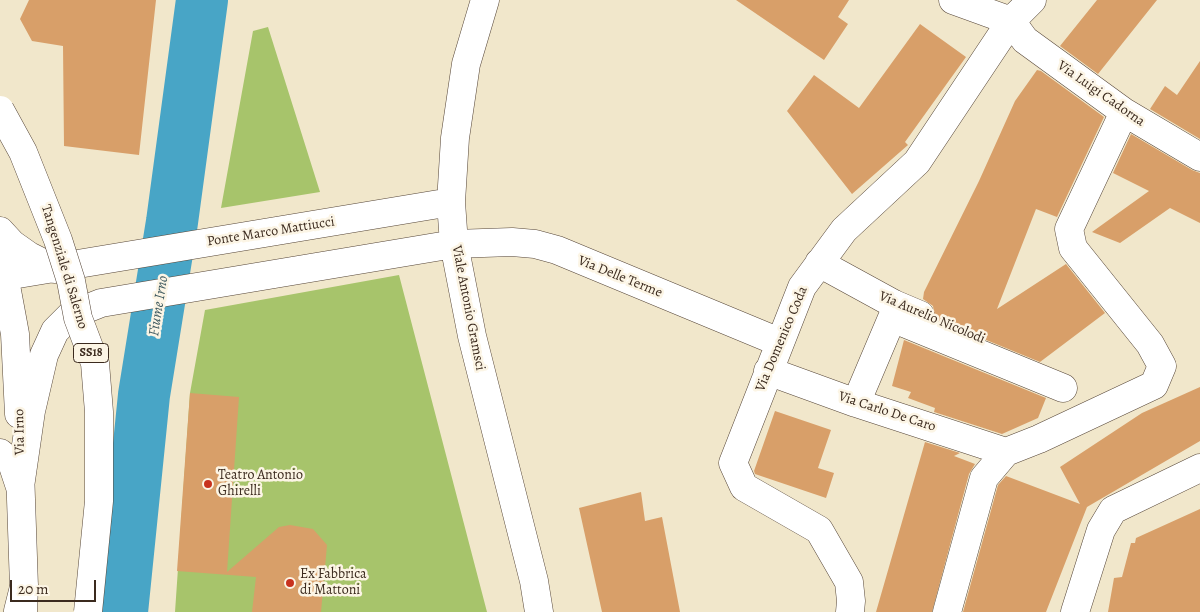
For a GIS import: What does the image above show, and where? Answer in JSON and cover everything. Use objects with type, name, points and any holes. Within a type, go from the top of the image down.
[{"type":"main road","name":"Viale Antonio Gramsci","points":[[485,0],[466,64],[454,138],[451,202],[454,244],[472,336],[534,581],[539,612]]},
{"type":"main road","points":[[954,0],[1011,21],[1032,0]]},
{"type":"main road","name":"Via Luigi Cadorna","points":[[1011,21],[1025,40],[1124,112],[1200,157]]},
{"type":"main road","name":"Via Domenico Coda","points":[[850,612],[849,582],[819,530],[744,487],[733,463],[802,287],[844,230],[916,162],[1011,21]]},
{"type":"main road","name":"Tangenziale di Salerno","points":[[0,110],[23,152],[56,232],[71,281],[78,318],[95,363],[99,412],[99,501],[88,612]]},
{"type":"main road","points":[[947,612],[984,478],[1006,452],[1040,439],[1154,385],[1162,366],[1150,344],[1074,248],[1069,229],[1124,112]]},
{"type":"main road","name":"Ponte Marco Mattiucci","points":[[2,268],[55,269],[451,202]]},
{"type":"main road","points":[[0,231],[12,244],[55,269]]},
{"type":"main road","name":"Via Delle Terme","points":[[454,244],[512,242],[535,244],[550,248],[779,342]]},
{"type":"main road","points":[[20,487],[35,392],[50,339],[60,324],[71,315],[101,303],[454,244]]},
{"type":"main road","name":"Via Aurelio Nicolodi","points":[[819,264],[894,304],[1055,377],[892,318],[856,403]]},
{"type":"main road","name":"Via Irno","points":[[2,268],[18,367],[22,604]]},
{"type":"main road","name":"Via Carlo De Caro","points":[[768,371],[856,403],[1006,452]]},
{"type":"main road","points":[[0,453],[12,464],[20,487]]},
{"type":"main road","points":[[1075,612],[1102,530],[1113,510],[1200,468]]},
{"type":"green space","points":[[268,27],[320,192],[221,208],[253,31]]},
{"type":"green space","points":[[399,275],[487,612],[175,612],[190,393],[205,310]]},
{"type":"building","points":[[29,0],[156,0],[139,155],[64,146],[63,46],[32,41],[20,19]]},
{"type":"building","points":[[736,0],[849,0],[838,17],[848,24],[824,60]]},
{"type":"building","points":[[1097,0],[1157,0],[1098,74],[1060,46]]},
{"type":"building","points":[[920,24],[966,57],[905,142],[908,145],[852,194],[787,111],[814,75],[859,108]]},
{"type":"building","points":[[1200,61],[1200,139],[1150,109],[1165,86],[1177,95]]},
{"type":"building","points":[[1037,70],[1104,117],[1057,217],[1036,209],[997,309],[1066,264],[1105,313],[1040,362],[935,319],[933,306],[923,299],[924,292],[979,181],[1015,101]]},
{"type":"building","points":[[1131,134],[1200,173],[1200,223],[1170,208],[1120,243],[1092,232],[1149,191],[1113,173]]},
{"type":"building","points":[[904,340],[1046,398],[1038,418],[1002,434],[934,412],[935,408],[908,398],[911,392],[892,386]]},
{"type":"building","points":[[1200,387],[1200,441],[1087,507],[1046,612],[963,612],[998,485],[1006,476],[1080,504],[1060,467],[1142,413]]},
{"type":"building","points":[[190,393],[239,397],[227,572],[279,527],[290,525],[313,529],[327,545],[321,612],[252,612],[256,577],[177,571]]},
{"type":"building","points":[[775,411],[831,430],[818,468],[834,473],[826,498],[755,474],[754,471]]},
{"type":"building","points":[[925,442],[960,453],[954,456],[975,464],[969,474],[932,612],[876,612]]},
{"type":"building","points":[[641,492],[645,521],[662,517],[680,612],[602,612],[579,508]]},
{"type":"building","points":[[1200,509],[1200,612],[1108,612],[1114,578],[1122,577],[1131,543],[1135,543],[1136,538]]},
{"type":"waterway","name":"Fiume Irno","points":[[122,612],[144,395],[172,222],[202,0]]},
{"type":"place","name":"Teatro Antonio Ghirelli","points":[[208,484]]},
{"type":"place","name":"Ex Fabbrica di Mattoni","points":[[290,583]]}]
